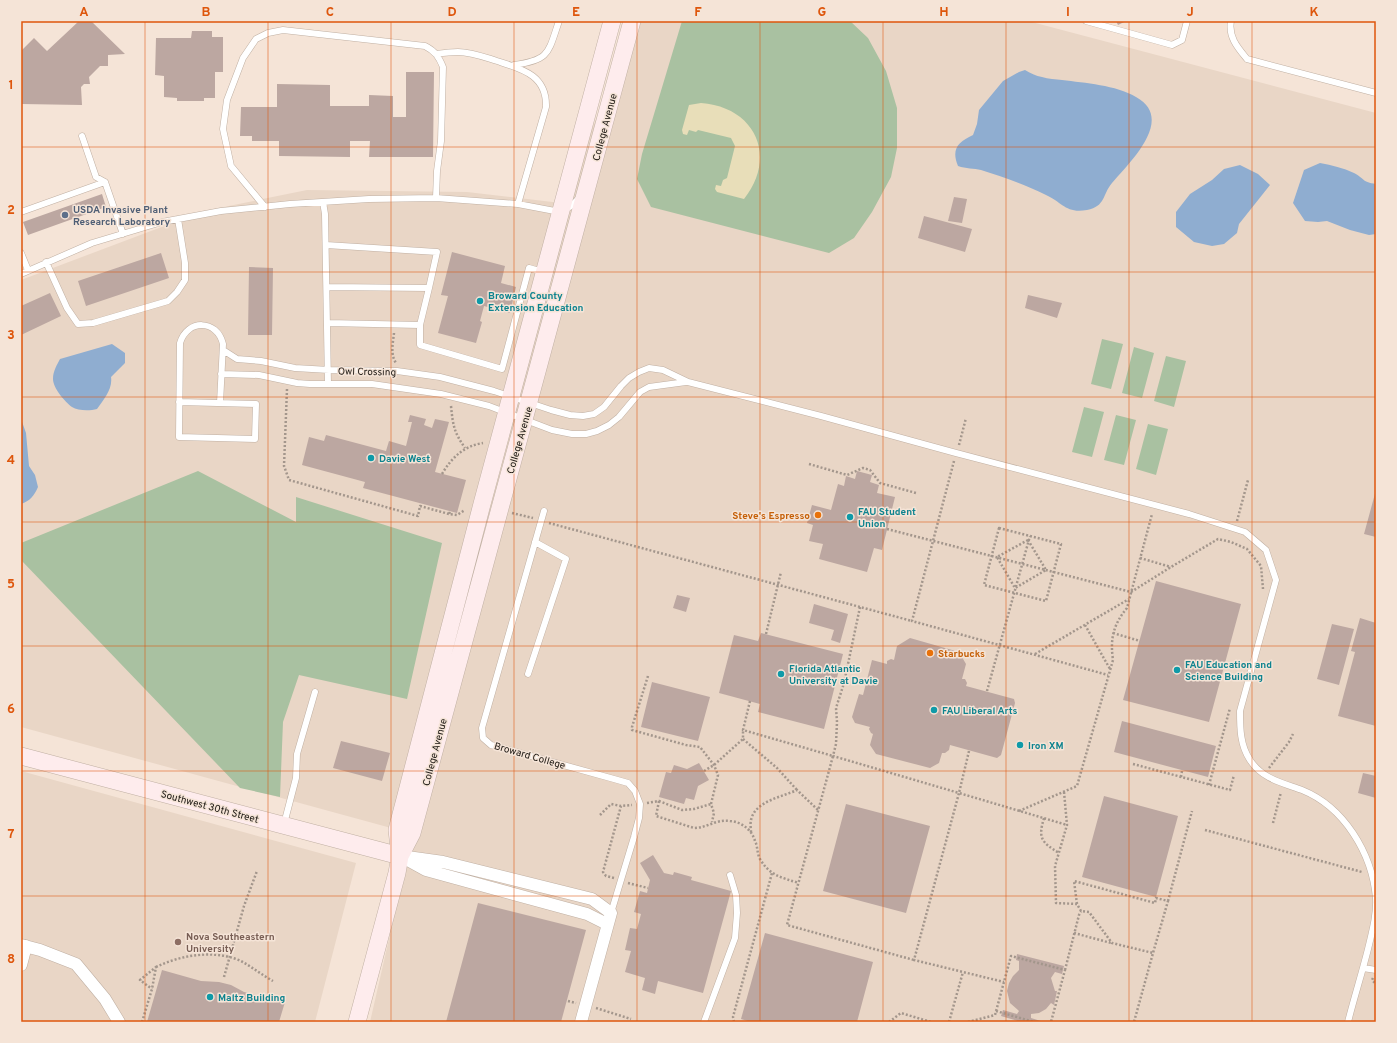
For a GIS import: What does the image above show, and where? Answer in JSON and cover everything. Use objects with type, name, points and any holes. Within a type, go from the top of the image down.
[{"type":"street","name":"College Avenue","points":[[357,1022],[398,873],[400,856],[398,830],[560,212],[612,21]]},
{"type":"street","name":"College Avenue","points":[[400,856],[412,833],[632,21]]},
{"type":"street","name":"Southwest 30th Street","points":[[21,756],[400,856]]},
{"type":"street","points":[[400,856],[426,870],[609,919],[581,1022]]},
{"type":"street","points":[[21,965],[24,945],[76,964],[105,1000],[118,1022]]},
{"type":"lane","points":[[511,66],[533,62],[547,53],[559,21]]},
{"type":"lane","points":[[1086,21],[1172,45],[1182,40],[1187,21]]},
{"type":"lane","points":[[1231,21],[1230,25],[1232,38],[1247,59],[1376,93]]},
{"type":"lane","points":[[265,207],[231,166],[223,129],[227,100],[243,58],[256,39],[268,33],[283,30],[425,46],[433,50],[440,58],[443,67],[441,141],[437,171],[436,198]]},
{"type":"lane","points":[[436,54],[457,52],[474,54],[523,70],[535,78],[541,85],[546,97],[546,107],[518,204]]},
{"type":"lane","points":[[82,136],[96,177],[104,182],[124,234]]},
{"type":"lane","points":[[21,212],[104,182]]},
{"type":"lane","points":[[21,274],[92,243],[162,222],[221,211],[369,199],[436,198],[518,204],[560,212],[571,206],[589,182]]},
{"type":"lane","points":[[323,202],[326,245],[329,370],[328,384]]},
{"type":"lane","points":[[46,262],[67,308],[78,324],[94,323],[168,301],[177,292],[185,280],[185,263],[178,219]]},
{"type":"lane","points":[[326,245],[437,252],[420,325],[420,345],[502,369],[529,268],[545,272]]},
{"type":"lane","points":[[21,253],[28,270]]},
{"type":"lane","points":[[327,287],[429,288]]},
{"type":"lane","points":[[328,323],[420,325]]},
{"type":"lane","points":[[179,402],[256,404],[255,439],[179,437],[179,402],[180,343],[182,336],[190,328],[197,325],[206,325],[214,329],[221,337],[223,350],[220,403]]},
{"type":"lane","name":"Owl Crossing","points":[[223,350],[237,360],[261,361],[295,368],[397,371],[440,377],[509,405]]},
{"type":"lane","points":[[509,405],[529,403],[570,415],[583,416],[594,414],[604,407],[629,378],[649,368],[662,370],[688,382],[1189,514],[1244,532],[1266,550],[1276,580],[1240,711],[1240,731],[1244,750],[1251,762],[1264,775],[1278,782],[1311,794],[1345,821],[1362,849],[1372,875],[1376,898],[1373,926],[1348,1022]]},
{"type":"lane","name":"Owl Crossing","points":[[221,374],[259,375],[297,383],[372,384],[422,390],[463,399],[509,405]]},
{"type":"lane","points":[[509,405],[524,420],[552,430],[572,434],[586,434],[597,431],[609,425],[619,417],[640,392],[649,387],[688,382]]},
{"type":"lane","name":"Broward College","points":[[544,511],[482,728],[483,738],[491,745],[628,784],[635,791],[640,804]]},
{"type":"lane","points":[[528,674],[566,559],[535,542]]},
{"type":"lane","points":[[284,825],[296,778],[297,754],[315,692]]},
{"type":"lane","points":[[609,919],[634,837],[639,818],[640,804]]},
{"type":"lane","points":[[704,1022],[734,938],[737,913],[736,895],[730,875]]},
{"type":"lane","points":[[1363,968],[1376,970]]},
{"type":"path","points":[[272,378],[270,385],[292,388]]},
{"type":"path","points":[[287,387],[284,466],[289,480],[418,516],[420,506],[457,515],[467,508]]},
{"type":"path","points":[[445,405],[458,408]]},
{"type":"path","points":[[451,406],[453,425],[457,436],[465,448]]},
{"type":"path","points":[[912,621],[966,418]]},
{"type":"path","points":[[442,474],[449,462],[465,448],[486,443]]},
{"type":"path","points":[[809,464],[846,474],[863,468],[870,470],[880,483],[916,493]]},
{"type":"path","points":[[1231,542],[1248,480]]},
{"type":"path","points":[[512,513],[860,606],[1108,675]]},
{"type":"path","points":[[1019,811],[1077,786],[1113,660],[1111,645],[1113,633],[1119,619],[1127,608],[1152,514]]},
{"type":"path","points":[[999,528],[1030,536],[1061,544],[1046,601],[984,585],[999,528]]},
{"type":"path","points":[[887,529],[1131,592],[1218,539],[1231,542],[1247,549],[1261,566],[1263,589],[1261,596]]},
{"type":"path","points":[[987,691],[1030,536]]},
{"type":"path","points":[[997,558],[1028,540]]},
{"type":"path","points":[[1028,540],[1046,570]]},
{"type":"path","points":[[997,558],[1015,588]]},
{"type":"path","points":[[1140,558],[1171,567]]},
{"type":"path","points":[[1015,588],[1046,570]]},
{"type":"path","points":[[766,634],[781,572]]},
{"type":"path","points":[[1035,654],[1129,599]]},
{"type":"path","points":[[860,606],[844,683],[836,708],[836,744],[787,925],[914,960],[1004,982]]},
{"type":"path","points":[[1085,625],[1110,669]]},
{"type":"path","points":[[1113,633],[1140,641]]},
{"type":"path","points":[[648,676],[632,730],[686,745],[700,747],[714,765],[718,775],[710,804],[714,813],[712,822]]},
{"type":"path","points":[[704,771],[714,765],[743,739],[743,730],[750,701]]},
{"type":"path","points":[[1209,785],[1232,702]]},
{"type":"path","points":[[743,730],[1066,825]]},
{"type":"path","points":[[1268,768],[1289,742],[1292,734]]},
{"type":"path","points":[[743,739],[777,768],[818,810]]},
{"type":"path","points":[[914,960],[959,793],[969,750]]},
{"type":"path","points":[[1133,764],[1230,790],[1234,775]]},
{"type":"path","points":[[1181,777],[1182,771]]},
{"type":"path","points":[[751,833],[750,821],[754,812],[765,803],[797,790]]},
{"type":"path","points":[[1064,792],[1066,825],[1056,866],[1056,903],[1077,904]]},
{"type":"path","points":[[1273,823],[1281,792]]},
{"type":"path","points":[[659,802],[656,816],[694,828],[699,828],[721,820],[731,821],[746,827],[755,841],[759,858],[772,873],[778,877],[798,883]]},
{"type":"path","points":[[600,815],[611,804],[621,806],[659,802],[682,810],[694,809],[710,804]]},
{"type":"path","points":[[603,872],[621,806]]},
{"type":"path","points":[[1134,1022],[1190,826],[1192,811]]},
{"type":"path","points":[[1044,818],[1041,837],[1044,843],[1059,853]]},
{"type":"path","points":[[1205,830],[1363,872]]},
{"type":"path","points":[[224,977],[228,958],[244,906],[257,871]]},
{"type":"path","points":[[734,1022],[733,1017],[772,873]]},
{"type":"path","points":[[1081,911],[1077,904],[1074,881],[1155,903],[1156,898],[1168,901]]},
{"type":"path","points":[[1052,1022],[1074,933],[1081,911]]},
{"type":"path","points":[[1081,911],[1089,912],[1112,943]]},
{"type":"path","points":[[1074,933],[1153,953]]},
{"type":"path","points":[[152,989],[140,980],[156,967],[180,958],[200,954],[240,961],[273,981]]},
{"type":"path","points":[[968,1022],[995,1015],[1011,956],[1065,970]]},
{"type":"path","points":[[142,1022],[152,989],[156,967]]},
{"type":"path","points":[[949,1022],[963,972]]},
{"type":"path","points":[[568,1000],[631,1019]]},
{"type":"path","points":[[996,1012],[1034,1022]]},
{"type":"path","points":[[889,1022],[901,1013],[931,1022]]},
{"type":"shaded area","points":[[637,21],[1028,21],[1376,113],[1376,1022],[370,1022],[413,834],[21,727],[21,280],[204,211],[307,190],[467,192],[561,203]]},
{"type":"shaded area","name":"Nova Southeastern University","points":[[21,771],[356,863],[315,1022],[21,1022]]},
{"type":"green space","points":[[682,21],[850,21],[868,38],[886,71],[897,108],[897,148],[891,177],[872,212],[854,238],[829,253],[651,207],[637,179],[642,154]]},
{"type":"green space","points":[[1102,339],[1123,344],[1111,389],[1091,384]]},
{"type":"green space","points":[[1134,347],[1154,353],[1142,398],[1122,393]]},
{"type":"green space","points":[[1166,356],[1186,361],[1174,407],[1154,401]]},
{"type":"green space","points":[[1084,407],[1104,412],[1092,457],[1072,452]]},
{"type":"green space","points":[[1116,415],[1136,420],[1124,465],[1104,460]]},
{"type":"green space","points":[[1148,424],[1168,429],[1156,475],[1136,469]]},
{"type":"green space","points":[[198,471],[296,522],[296,497],[442,543],[407,699],[299,675],[283,722],[280,797],[240,788],[21,560],[21,543]]},
{"type":"sand","points":[[701,103],[720,107],[735,114],[747,124],[756,136],[760,151],[759,166],[754,183],[744,199],[717,192],[715,189],[716,185],[721,186],[723,180],[727,178],[735,146],[731,138],[698,130],[696,132],[689,130],[687,135],[683,134],[682,130],[689,105]]},
{"type":"water","points":[[1025,70],[1044,78],[1110,87],[1136,97],[1147,106],[1152,117],[1150,129],[1145,141],[1138,153],[1109,187],[1103,200],[1098,206],[1080,211],[1069,209],[1046,195],[1014,181],[981,170],[958,166],[955,155],[957,147],[963,140],[973,135],[977,124],[979,110],[1003,81]]},
{"type":"water","points":[[1320,163],[1354,173],[1366,181],[1376,184],[1376,234],[1369,235],[1350,230],[1327,221],[1305,221],[1293,203],[1304,170]]},
{"type":"water","points":[[1240,165],[1258,174],[1270,185],[1239,224],[1237,233],[1224,244],[1212,246],[1194,242],[1176,227],[1176,212],[1190,194],[1212,180],[1224,169]]},
{"type":"water","points":[[112,344],[125,353],[125,363],[111,377],[109,390],[105,398],[97,409],[84,410],[72,407],[60,394],[53,379],[55,368],[60,359]]},
{"type":"water","points":[[21,419],[26,433],[29,466],[35,475],[38,487],[31,498],[21,504]]},
{"type":"building","points":[[79,21],[91,21],[125,54],[108,55],[108,66],[100,66],[89,77],[90,84],[84,84],[81,87],[82,105],[22,104],[21,51],[34,38],[47,51]]},
{"type":"building","points":[[1116,21],[1126,21],[1118,25]]},
{"type":"building","points":[[192,31],[212,31],[212,37],[223,37],[223,72],[215,72],[215,98],[204,98],[204,101],[177,101],[177,98],[164,97],[164,76],[155,75],[156,38],[191,38]]},
{"type":"building","points":[[406,72],[434,72],[433,157],[369,157],[370,141],[350,141],[350,157],[279,156],[279,141],[252,141],[252,136],[240,136],[241,107],[277,107],[277,84],[330,85],[330,106],[369,106],[369,95],[393,96],[393,117],[406,117]]},
{"type":"building","name":"USDA Invasive Plant Research Laboratory","points":[[102,194],[106,207],[28,235],[23,222]]},
{"type":"building","points":[[954,197],[967,199],[962,223],[948,221]]},
{"type":"building","points":[[924,216],[972,229],[965,252],[918,238]]},
{"type":"building","name":"Broward County Extension Education","points":[[452,252],[505,266],[501,283],[516,287],[510,313],[484,306],[480,321],[482,322],[476,343],[438,333],[448,296],[441,295]]},
{"type":"building","points":[[161,253],[169,278],[86,306],[78,281]]},
{"type":"building","points":[[249,267],[273,268],[272,335],[248,335]]},
{"type":"building","points":[[50,293],[61,316],[21,335],[21,306]]},
{"type":"building","points":[[1028,295],[1062,303],[1057,318],[1025,308]]},
{"type":"building","name":"Davie West","points":[[410,415],[426,419],[424,425],[432,428],[435,419],[449,422],[435,472],[466,480],[457,513],[363,488],[365,482],[302,465],[309,437],[324,441],[326,435],[386,451],[389,441],[406,446],[412,422],[408,422]]},
{"type":"building","name":"FAU Student Union","points":[[857,471],[872,475],[870,482],[879,485],[877,493],[895,497],[882,550],[874,548],[867,572],[819,559],[823,544],[809,541],[813,525],[807,523],[812,505],[831,510],[838,484],[844,486],[846,476],[855,479]]},
{"type":"building","points":[[1376,490],[1376,537],[1364,534]]},
{"type":"building","name":"FAU Education and Science Building","points":[[1156,581],[1241,604],[1209,722],[1123,700]]},
{"type":"building","points":[[677,595],[690,598],[686,612],[673,608]]},
{"type":"building","points":[[814,604],[848,614],[840,643],[831,640],[834,630],[809,623]]},
{"type":"building","points":[[1360,618],[1376,623],[1376,726],[1338,716],[1355,652],[1351,651]]},
{"type":"building","points":[[1332,624],[1354,629],[1339,685],[1317,679]]},
{"type":"building","name":"Florida Atlantic University at Davie","points":[[761,633],[843,654],[824,729],[758,712],[760,704],[719,693],[734,635],[758,641]]},
{"type":"building","name":"FAU Liberal Arts","points":[[910,638],[959,652],[966,664],[962,679],[965,679],[967,683],[966,686],[1014,699],[1015,703],[1001,755],[997,758],[950,745],[949,750],[942,753],[939,763],[930,768],[876,754],[870,745],[873,734],[869,729],[870,727],[855,723],[852,717],[859,694],[863,695],[872,660],[887,664],[887,661],[891,659],[894,660],[897,646]]},
{"type":"building","points":[[652,682],[710,697],[698,741],[641,727]]},
{"type":"building","points":[[1122,721],[1216,746],[1208,777],[1114,752]]},
{"type":"building","points":[[341,741],[390,753],[382,781],[333,768]]},
{"type":"building","points":[[699,763],[709,780],[698,786],[694,800],[686,798],[684,804],[659,797],[666,772],[671,773],[674,765],[687,769]]},
{"type":"building","points":[[1363,773],[1376,776],[1376,798],[1358,793]]},
{"type":"building","points":[[1104,796],[1178,816],[1156,897],[1082,877]]},
{"type":"building","points":[[846,804],[930,826],[906,913],[823,891]]},
{"type":"building","points":[[653,855],[664,873],[673,875],[674,872],[692,877],[691,880],[731,891],[703,993],[658,981],[655,994],[642,990],[645,978],[625,972],[631,951],[625,950],[630,928],[637,929],[641,914],[634,912],[640,891],[647,893],[650,880],[640,863]]},
{"type":"building","points":[[478,903],[586,930],[561,1022],[446,1022]]},
{"type":"building","points":[[765,933],[873,962],[857,1022],[751,1022],[741,1019]]},
{"type":"building","points":[[1017,954],[1064,966],[1062,974],[1055,972],[1051,978],[1055,991],[1057,991],[1054,1005],[1051,1003],[1046,1009],[1039,1013],[1031,1014],[1031,1018],[1044,1022],[1021,1022],[1001,1016],[1003,1010],[1017,1014],[1019,1011],[1010,1003],[1007,991],[1013,976],[1019,970],[1019,961],[1016,960]]},
{"type":"building","name":"Maltz Building","points":[[162,970],[201,981],[219,982],[231,985],[244,992],[285,1002],[279,1022],[147,1022]]},
{"type":"place","name":"USDA Invasive Plant Research Laboratory","points":[[65,215]]},
{"type":"place","name":"Broward County Extension Education","points":[[480,301]]},
{"type":"place","name":"Davie West","points":[[371,458]]},
{"type":"place","name":"Steve's Espresso","points":[[818,515]]},
{"type":"place","name":"FAU Student Union","points":[[850,517]]},
{"type":"place","name":"Starbucks","points":[[930,653]]},
{"type":"place","name":"FAU Education and Science Building","points":[[1177,670]]},
{"type":"place","name":"Florida Atlantic University at Davie","points":[[781,674]]},
{"type":"place","name":"FAU Liberal Arts","points":[[934,710]]},
{"type":"place","name":"Iron XM","points":[[1020,745]]},
{"type":"place","name":"Nova Southeastern University","points":[[178,942]]},
{"type":"place","name":"Maltz Building","points":[[210,997]]}]
